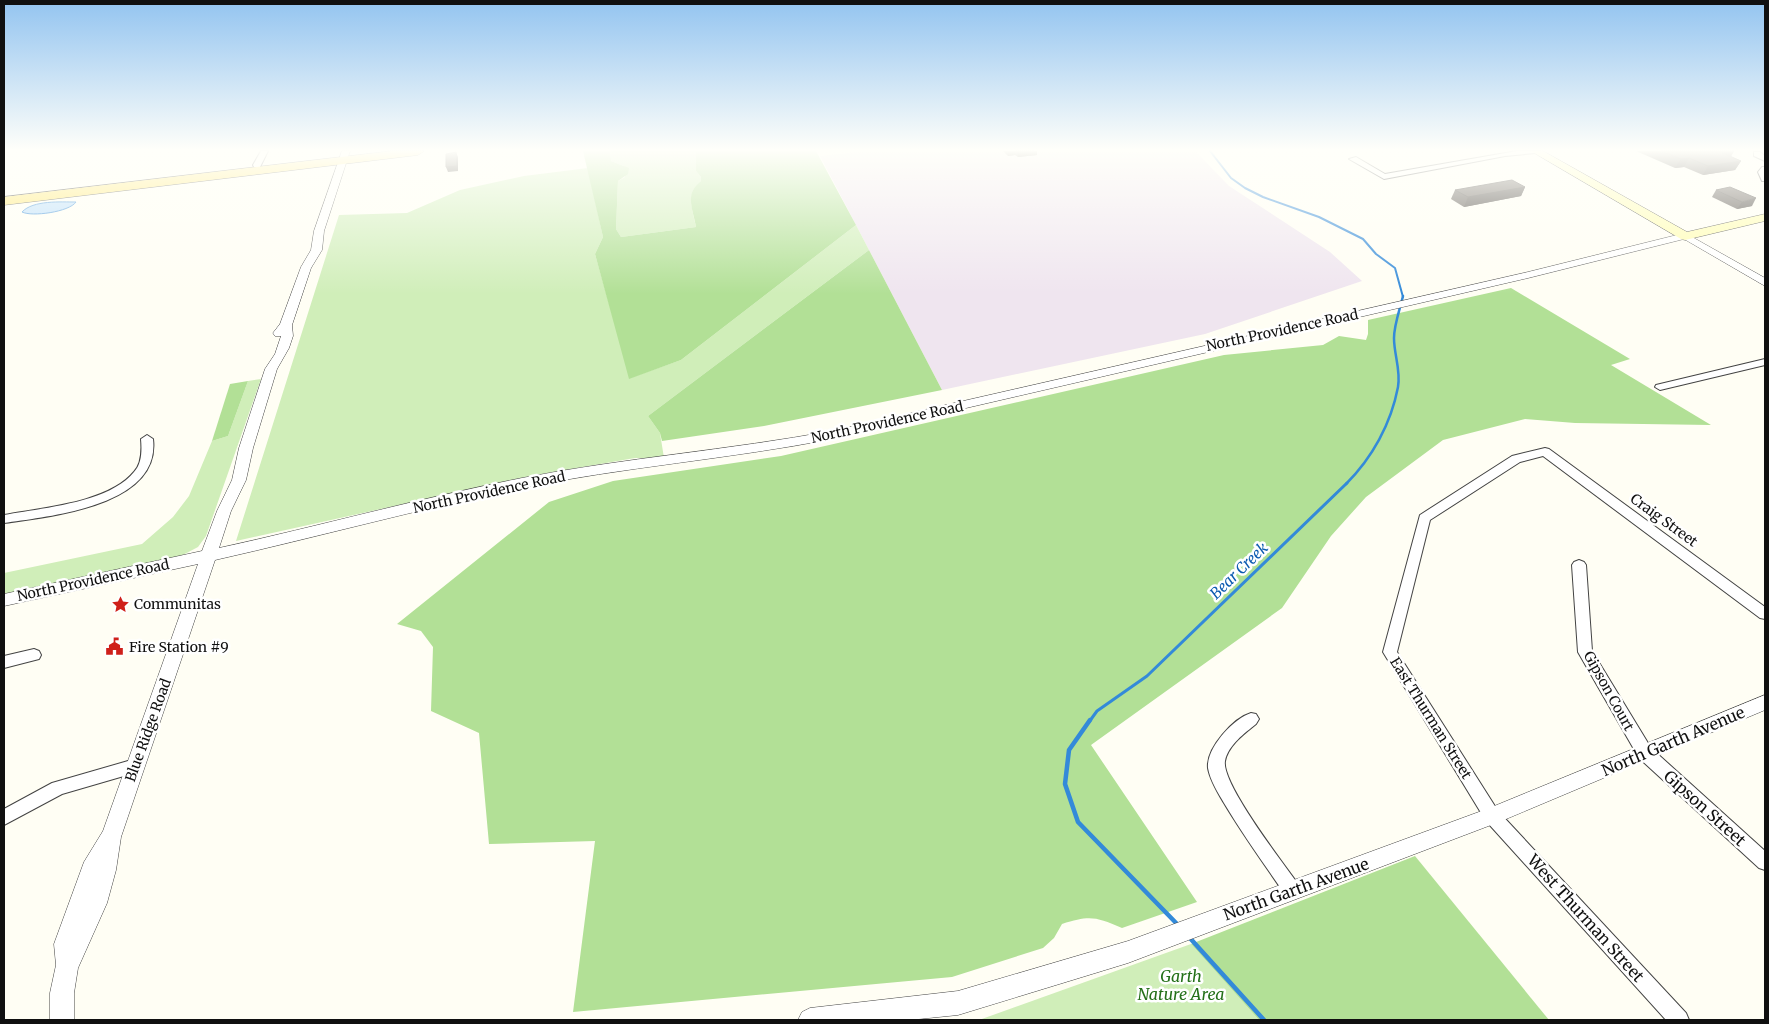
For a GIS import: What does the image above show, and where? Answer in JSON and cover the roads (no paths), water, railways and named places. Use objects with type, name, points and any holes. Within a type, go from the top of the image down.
[{"type":"main road","points":[[1620,199],[1685,236]]},
{"type":"main road","points":[[1654,218],[1682,226],[1713,230]]},
{"type":"main road","name":"North Providence Road","points":[[1685,236],[1765,218]]},
{"type":"street","name":"Blue Ridge Road","points":[[62,1020],[62,993],[67,966],[86,930],[109,861],[111,837],[224,511],[231,500],[271,369],[278,360],[288,331],[286,325],[306,267],[312,260],[320,238],[319,231],[330,199]]},
{"type":"street","points":[[1685,236],[1765,283]]},
{"type":"street","name":"North Providence Road","points":[[4,600],[521,483],[601,469],[764,448],[832,435],[1103,373],[1200,348],[1466,289],[1685,236]]},
{"type":"street","points":[[1660,387],[1765,362]]},
{"type":"street","points":[[4,519],[74,506],[122,488],[139,475],[149,450],[147,439]]},
{"type":"street","name":"Craig Street","points":[[1545,452],[1765,614]]},
{"type":"street","name":"East Thurman Street","points":[[1492,816],[1390,652],[1424,518],[1516,460],[1545,452]]},
{"type":"street","name":"Gipson Court","points":[[1579,565],[1585,652],[1645,753]]},
{"type":"street","points":[[4,662],[34,655]]},
{"type":"street","name":"North Garth Avenue","points":[[810,1020],[958,1003],[1128,952],[1492,816],[1765,702]]},
{"type":"street","points":[[1251,719],[1234,734],[1220,751],[1216,769],[1224,788],[1292,890]]},
{"type":"street","name":"Gipson Street","points":[[1645,753],[1765,862]]},
{"type":"street","points":[[4,817],[58,788],[135,766]]},
{"type":"street","name":"West Thurman Street","points":[[1492,816],[1679,1020]]},
{"type":"water","points":[[76,202],[72,206],[50,213],[34,214],[22,212],[33,205]]},
{"type":"waterway","name":"Bear Creek","points":[[1268,199],[1319,217],[1363,239],[1376,254],[1395,268],[1403,297]]},
{"type":"waterway","name":"Bear Creek","points":[[1346,484],[1372,452],[1391,414],[1395,401],[1399,375],[1394,333],[1403,297]]},
{"type":"waterway","name":"Bear Creek","points":[[1089,722],[1097,711],[1147,676],[1346,484]]},
{"type":"waterway","name":"Bear Creek","points":[[1090,720],[1069,750],[1065,784],[1078,822],[1178,925]]},
{"type":"waterway","name":"Bear Creek","points":[[1189,937],[1264,1020]]},
{"type":"place","name":"Communitas","points":[[120,604]]},
{"type":"place","name":"Fire Station #9","points":[[115,647]]},
{"type":"park label","name":"Garth Nature Area","points":[[1181,985]]}]
